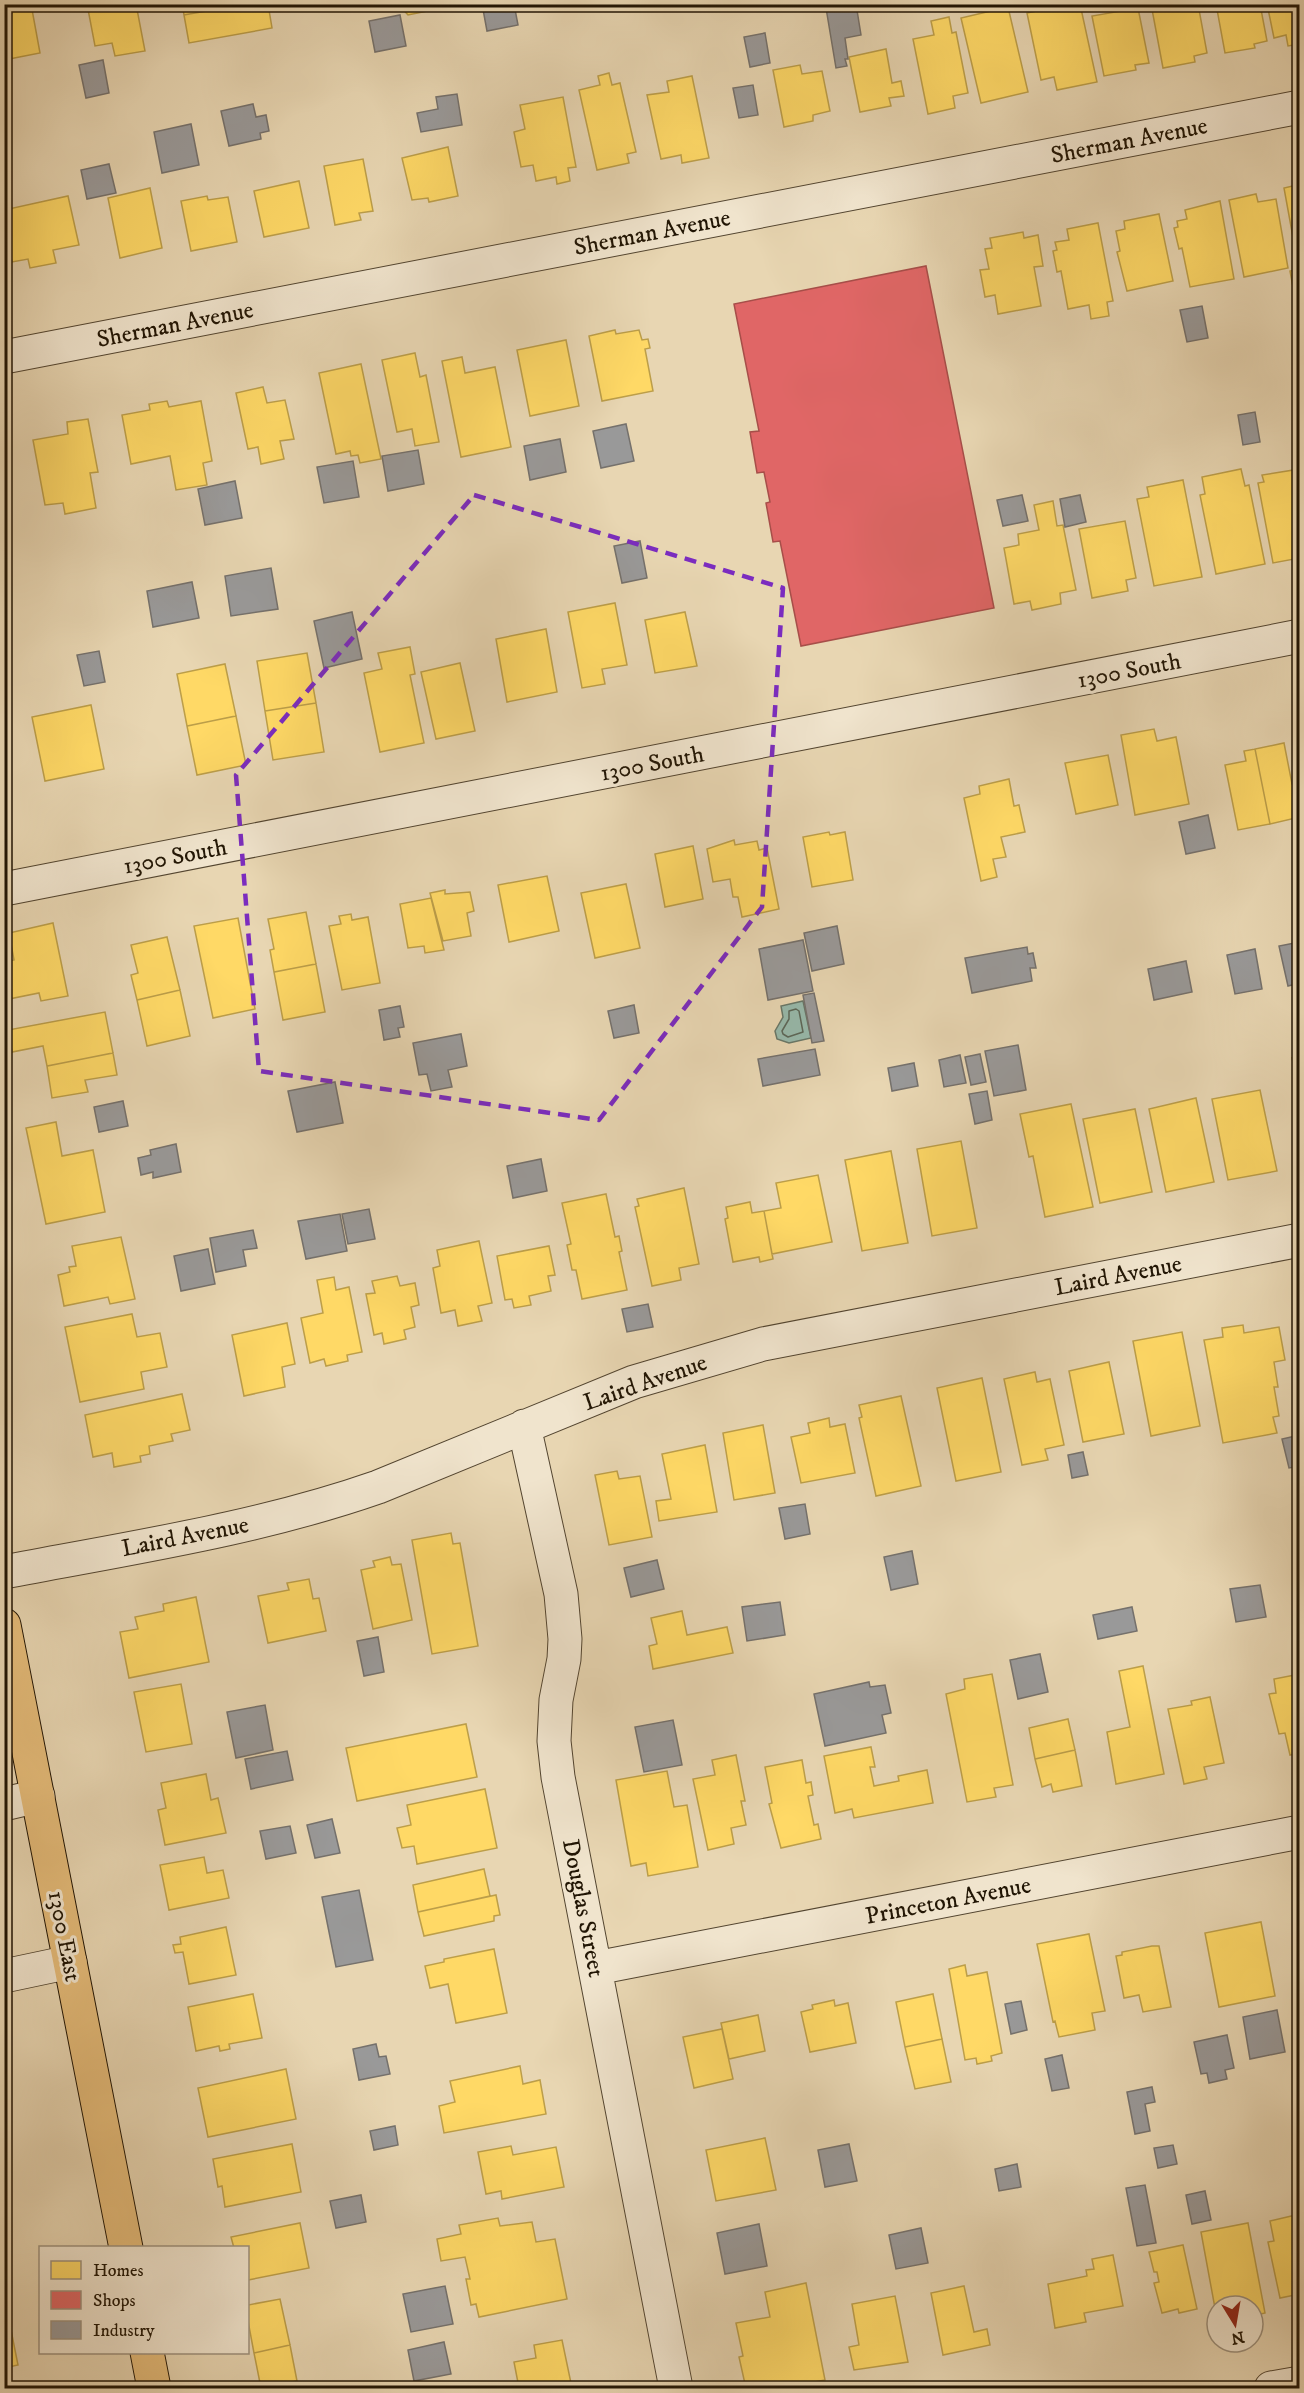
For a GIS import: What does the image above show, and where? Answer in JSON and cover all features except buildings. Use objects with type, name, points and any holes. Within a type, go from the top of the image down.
[{"type":"main road","name":"1300 East","points":[[4,1624],[126,2246]]},
{"type":"main road","points":[[147,2354],[154,2388]]},
{"type":"street","name":"Sherman Avenue","points":[[4,357],[1299,107]]},
{"type":"street","name":"1300 South","points":[[4,890],[1299,636]]},
{"type":"street","name":"Laird Avenue","points":[[4,1572],[301,1511],[378,1487],[634,1382],[763,1344],[1299,1240]]},
{"type":"street","name":"Douglas Street","points":[[524,1426],[561,1594],[565,1639],[564,1659],[556,1700],[555,1760],[676,2388]]},
{"type":"street","points":[[4,1804],[38,1796]]},
{"type":"street","name":"Princeton Avenue","points":[[596,1968],[1299,1832]]},
{"type":"street","points":[[4,1976],[70,1962]]},
{"type":"street","points":[[1271,2388],[1299,2383]]},
{"type":"highlighted area","points":[[474,495],[783,588],[762,907],[599,1120],[259,1071],[236,775]]},
{"type":"water","points":[[803,1001],[811,1038],[789,1043],[777,1039],[775,1031],[783,1017],[781,1006]]}]
